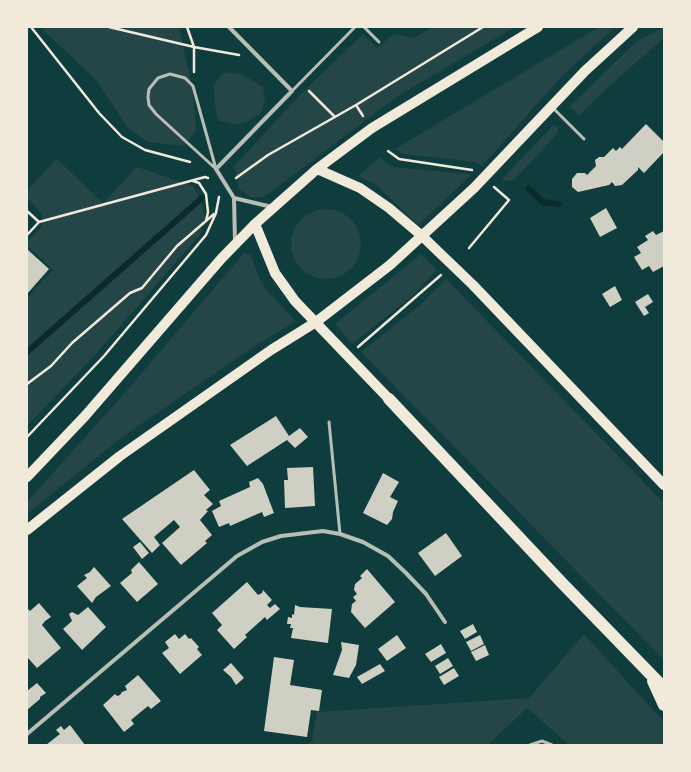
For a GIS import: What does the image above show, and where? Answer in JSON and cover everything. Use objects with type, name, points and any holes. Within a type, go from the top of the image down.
[{"type":"highway","points":[[389,399],[664,688]]},
{"type":"highway","points":[[649,672],[664,705]]},
{"type":"main road","points":[[27,477],[85,416],[235,244],[255,224],[317,169],[385,119],[538,27]]},
{"type":"main road","points":[[27,530],[120,456],[271,350],[316,322],[350,298],[422,236],[474,188],[585,71],[633,27]]},
{"type":"main road","points":[[317,169],[360,188],[389,208],[422,236],[472,285],[664,485]]},
{"type":"main road","points":[[255,224],[276,273],[295,300],[389,399]]},
{"type":"street","points":[[230,27],[292,91],[216,169],[234,198],[235,244]]},
{"type":"street","points":[[234,198],[274,208]]},
{"type":"street","points":[[27,734],[237,556],[262,542],[280,536],[323,531],[340,534],[363,542],[388,556],[426,594],[445,622]]},
{"type":"lane","points":[[292,91],[354,27]]},
{"type":"lane","points":[[364,27],[379,42]]},
{"type":"lane","points":[[164,75],[177,75],[184,78],[193,86],[216,169],[156,114],[150,105],[148,97],[149,89],[158,78],[164,75]]},
{"type":"lane","points":[[551,106],[584,139]]},
{"type":"lane","points":[[329,422],[340,534]]},
{"type":"lane","points":[[530,745],[542,741],[552,745]]},
{"type":"path","points":[[31,27],[99,113],[122,137],[145,150],[216,169]]},
{"type":"path","points":[[109,27],[194,47],[262,59]]},
{"type":"path","points":[[187,27],[194,47],[193,86]]},
{"type":"path","points":[[234,179],[268,155],[356,105],[483,27]]},
{"type":"path","points":[[356,105],[366,119]]},
{"type":"path","points":[[388,151],[399,158],[468,168],[476,171]]},
{"type":"path","points":[[27,235],[39,222],[192,181],[199,183],[206,194],[208,212],[206,221]]},
{"type":"path","points":[[469,248],[509,200],[493,186]]},
{"type":"path","points":[[27,436],[104,356],[206,235],[216,213],[220,192]]},
{"type":"path","points":[[27,211],[39,222]]},
{"type":"path","points":[[27,384],[50,366],[72,343],[130,293],[142,288],[177,246],[216,213]]},
{"type":"path","points":[[356,348],[441,275]]},
{"type":"shaded area","points":[[40,27],[179,27],[193,92],[196,130],[184,146],[148,142],[127,127],[97,81]]},
{"type":"shaded area","points":[[432,27],[515,27],[398,96],[264,197],[251,197],[239,189],[234,166],[302,93],[363,34],[377,48],[394,34],[414,38]]},
{"type":"shaded area","points":[[599,27],[615,27],[562,76],[482,166],[476,162],[402,154],[395,149]]},
{"type":"shaded area","points":[[664,27],[664,38],[579,115],[570,106],[636,42]]},
{"type":"shaded area","points":[[226,72],[242,74],[263,87],[265,100],[261,113],[247,122],[238,124],[230,123],[220,121],[217,117],[214,98],[214,85],[220,76]]},
{"type":"shaded area","points":[[553,125],[558,127],[558,133],[514,180],[507,181],[502,179]]},
{"type":"shaded area","points":[[381,157],[391,167],[470,174],[467,179],[418,225],[376,185],[358,176]]},
{"type":"shaded area","points":[[57,159],[103,203],[137,167],[193,186],[202,202],[205,219],[200,235],[94,356],[27,426],[27,298],[53,270],[27,245],[27,242],[42,226],[43,215],[27,197],[27,190]]},
{"type":"shaded area","points":[[319,209],[333,209],[346,215],[355,224],[359,230],[361,244],[359,258],[351,269],[340,277],[333,279],[319,279],[312,277],[301,269],[293,258],[291,251],[291,237],[293,230],[301,219],[312,211]]},
{"type":"shaded area","points":[[244,253],[251,255],[258,276],[268,292],[296,321],[256,345],[121,438],[27,514],[27,502],[130,387]]},
{"type":"shaded area","points":[[421,254],[437,270],[411,297],[352,344],[335,324]]},
{"type":"shaded area","points":[[446,279],[664,503],[664,660],[361,352],[421,304]]},
{"type":"shaded area","points":[[584,634],[664,722],[664,745],[569,745],[527,708],[488,745],[307,745],[312,741],[317,712],[529,698]]},
{"type":"building","points":[[646,124],[664,142],[664,152],[644,173],[638,167],[638,170],[622,185],[615,186],[612,182],[609,185],[578,192],[572,187],[572,179],[577,173],[585,173],[587,175],[596,166],[595,160],[599,157],[604,157],[613,148],[616,151],[620,147],[622,149]]},
{"type":"building","points":[[606,208],[617,228],[600,237],[590,218]]},
{"type":"building","points":[[653,231],[656,235],[664,231],[664,266],[653,272],[649,266],[642,270],[634,257],[641,253],[637,247],[648,240],[645,236]]},
{"type":"building","points":[[28,250],[49,269],[27,294],[27,251]]},
{"type":"building","points":[[615,286],[622,300],[610,307],[602,294]]},
{"type":"building","points":[[648,294],[653,302],[645,307],[649,313],[644,316],[635,302]]},
{"type":"building","points":[[276,416],[289,436],[300,428],[308,437],[295,448],[287,440],[247,466],[230,445]]},
{"type":"building","points":[[313,467],[315,506],[285,508],[284,480],[288,480],[287,468]]},
{"type":"building","points":[[194,470],[210,490],[204,495],[213,504],[206,510],[208,511],[200,520],[212,535],[205,541],[207,543],[181,565],[162,543],[180,527],[174,520],[154,537],[160,545],[152,553],[122,519]]},
{"type":"building","points":[[383,473],[399,482],[390,497],[398,501],[393,512],[392,519],[387,525],[363,513]]},
{"type":"building","points":[[258,478],[263,484],[274,513],[264,517],[262,512],[230,526],[229,523],[219,527],[212,511],[221,506],[219,501],[250,487],[249,482]]},
{"type":"building","points":[[446,533],[462,556],[435,576],[418,553]]},
{"type":"building","points":[[140,542],[149,553],[142,559],[133,547]]},
{"type":"building","points":[[139,562],[158,584],[137,602],[120,583],[132,573],[131,570]]},
{"type":"building","points":[[94,567],[111,586],[96,597],[92,603],[77,586],[87,578],[84,575],[90,572]]},
{"type":"building","points":[[367,569],[395,602],[365,628],[351,612],[352,604],[356,601],[353,597],[357,594],[354,590],[355,584],[362,578],[360,576]]},
{"type":"building","points":[[247,582],[258,595],[262,593],[263,590],[272,600],[267,605],[270,608],[275,604],[280,609],[267,620],[265,617],[245,635],[247,637],[234,649],[217,630],[222,625],[212,613]]},
{"type":"building","points":[[39,603],[51,617],[42,625],[61,648],[37,668],[27,657],[27,608],[30,611]]},
{"type":"building","points":[[295,605],[300,607],[332,609],[328,643],[291,638],[293,628],[290,628],[291,624],[287,624],[288,617],[292,618],[292,614],[294,615]]},
{"type":"building","points":[[88,607],[106,627],[82,650],[63,629],[72,621],[69,614],[72,612],[78,615]]},
{"type":"building","points":[[473,624],[477,632],[465,639],[460,631]]},
{"type":"building","points":[[175,634],[179,639],[185,634],[189,639],[191,638],[199,647],[197,649],[202,655],[180,674],[162,653],[169,648],[165,642]]},
{"type":"building","points":[[397,635],[406,648],[387,661],[378,649]]},
{"type":"building","points":[[480,635],[484,644],[471,651],[466,642]]},
{"type":"building","points":[[341,642],[359,645],[356,665],[349,678],[333,675],[342,650]]},
{"type":"building","points":[[441,644],[446,653],[431,662],[425,654]]},
{"type":"building","points":[[485,645],[489,655],[476,661],[471,652]]},
{"type":"building","points":[[274,657],[294,660],[290,685],[322,690],[319,711],[311,710],[307,737],[264,731]]},
{"type":"building","points":[[448,658],[453,666],[440,674],[435,666]]},
{"type":"building","points":[[231,663],[244,678],[236,685],[231,677],[223,670]]},
{"type":"building","points":[[380,664],[385,671],[362,684],[357,677]]},
{"type":"building","points":[[454,668],[459,676],[444,685],[439,677]]},
{"type":"building","points":[[138,675],[161,701],[151,709],[148,706],[131,720],[134,724],[124,732],[103,705],[115,694],[117,696],[120,695],[122,692],[127,690],[125,686]]},
{"type":"building","points":[[37,683],[46,693],[27,710],[27,691]]},
{"type":"building","points":[[70,725],[85,745],[46,745],[60,734],[56,730],[61,726],[64,730]]},
{"type":"waterway","points":[[529,189],[543,202],[558,204]]},
{"type":"waterway","points":[[27,352],[202,198]]}]
